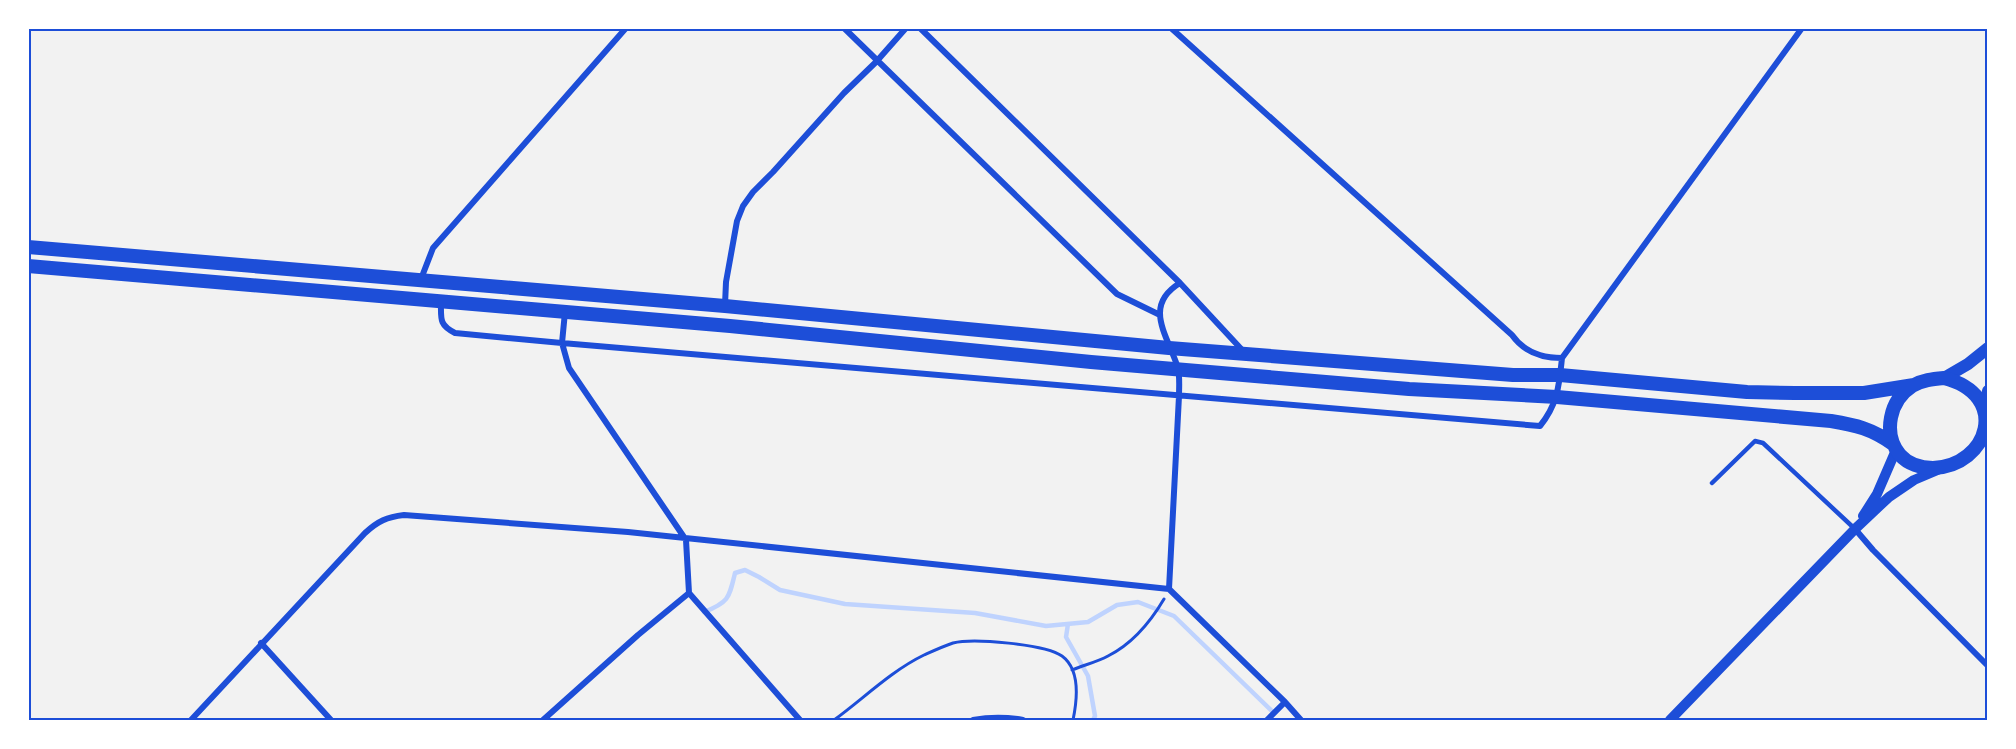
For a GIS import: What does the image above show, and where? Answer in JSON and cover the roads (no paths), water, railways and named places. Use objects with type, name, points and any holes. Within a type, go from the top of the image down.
[{"type":"main road","points":[[28,247],[421,279],[1169,348],[1513,375],[1560,375],[1747,392],[1864,393],[1914,385],[1937,379],[1968,364],[1988,348]]},
{"type":"main road","points":[[28,266],[565,312],[1179,370],[1409,389],[1557,397],[1852,424],[1876,432],[1903,458],[1923,468],[1942,468],[1953,464],[1979,444],[1984,432],[1988,391]]},
{"type":"main road","points":[[1937,379],[1955,381],[1976,393],[1986,414]]},
{"type":"main road","points":[[1894,447],[1890,426],[1894,407],[1902,394],[1914,385]]},
{"type":"main road","points":[[1967,455],[1988,450]]},
{"type":"street","points":[[421,279],[433,248],[626,28]]},
{"type":"street","points":[[844,28],[876,62],[1117,294],[1160,315]]},
{"type":"street","points":[[725,306],[726,282],[737,221],[742,206],[906,28]]},
{"type":"street","points":[[920,28],[1180,282],[1246,354]]},
{"type":"street","points":[[1171,28],[1503,327],[1518,344],[1536,355],[1562,358]]},
{"type":"street","points":[[441,301],[441,320],[446,328],[455,333],[562,344],[1540,426],[1551,413],[1557,397],[1562,358],[1802,28]]},
{"type":"street","points":[[1169,589],[1179,370],[1169,348],[1160,315],[1161,299],[1168,290],[1180,282]]},
{"type":"street","points":[[565,312],[562,344],[570,368],[686,540],[689,593],[800,720]]},
{"type":"street","points":[[1855,529],[1876,494],[1894,447]]},
{"type":"street","points":[[1670,720],[1889,496],[1914,480],[1942,468]]},
{"type":"street","points":[[191,720],[377,521],[390,516],[404,515],[617,531],[1169,589],[1301,720]]},
{"type":"street","points":[[1855,529],[1988,666]]},
{"type":"street","points":[[543,720],[689,593]]},
{"type":"street","points":[[261,643],[331,720]]},
{"type":"street","points":[[1267,720],[1285,702]]},
{"type":"street","points":[[973,720],[985,718],[1023,720]]},
{"type":"lane","points":[[1712,483],[1755,441],[1763,443],[1855,529]]},
{"type":"waterway","points":[[704,612],[719,605],[727,598],[735,573],[745,570],[780,590],[845,604],[975,613],[1046,626],[1088,622],[1117,605],[1138,602],[1174,616],[1274,713]]},
{"type":"waterway","points":[[1068,624],[1066,637],[1088,676],[1095,716],[1093,720]]}]
